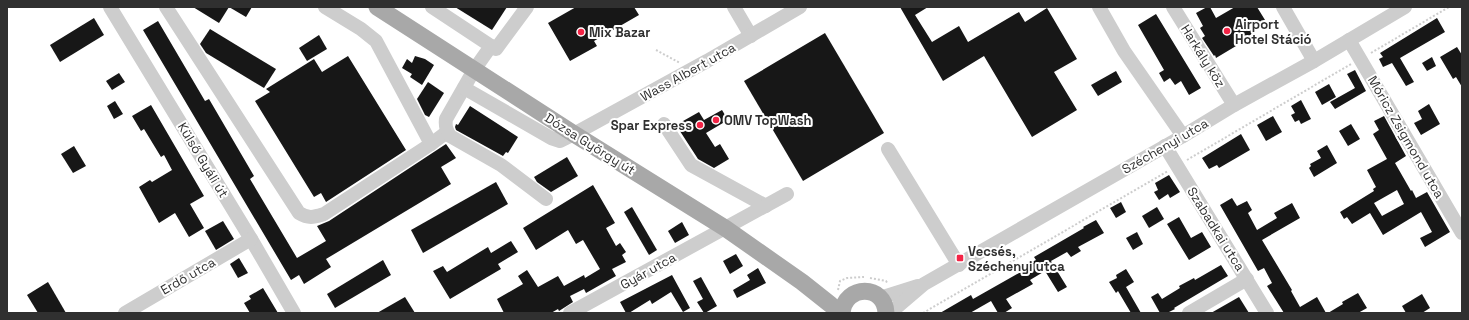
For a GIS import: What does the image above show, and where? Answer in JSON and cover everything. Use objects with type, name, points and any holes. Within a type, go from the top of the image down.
[{"type":"main road","name":"Dózsa György út","points":[[377,7],[574,134],[724,228],[802,282],[841,313]]},
{"type":"main road","name":"Dózsa György út","points":[[802,282],[849,297]]},
{"type":"main road","points":[[841,313],[844,302],[854,293],[861,291],[868,291],[875,294],[883,306]]},
{"type":"street","name":"Külső Gyáli út","points":[[110,7],[251,239],[294,313]]},
{"type":"street","points":[[166,7],[299,214],[314,218],[324,214],[447,132]]},
{"type":"street","points":[[325,7],[376,41],[431,144]]},
{"type":"street","points":[[432,7],[496,49],[527,7]]},
{"type":"street","points":[[734,7],[751,36]]},
{"type":"street","name":"Wass Albert utca","points":[[464,88],[551,138],[560,141],[692,70],[800,7]]},
{"type":"street","points":[[1100,7],[1124,51],[1183,136]]},
{"type":"street","name":"Harkály köz","points":[[1173,7],[1234,105]]},
{"type":"street","points":[[1283,7],[1314,61]]},
{"type":"street","name":"Széchenyi utca","points":[[883,306],[959,265],[1405,7]]},
{"type":"street","name":"Móricz Zsigmond utca","points":[[1349,40],[1462,233]]},
{"type":"street","points":[[491,46],[474,70],[446,119],[445,126],[447,132],[450,136],[501,165],[546,199]]},
{"type":"street","points":[[664,124],[691,165],[766,206]]},
{"type":"street","name":"Szabadkai utca","points":[[1165,146],[1267,313]]},
{"type":"street","points":[[888,149],[959,265]]},
{"type":"street","name":"Gyár utca","points":[[570,313],[787,194]]},
{"type":"street","name":"Erdő utca","points":[[125,313],[251,239]]},
{"type":"street","points":[[1189,313],[1247,279]]},
{"type":"street","name":"Széchenyi utca","points":[[890,313],[924,284]]},
{"type":"path","points":[[656,50],[692,70]]},
{"type":"building","points":[[193,7],[229,7],[219,23]]},
{"type":"building","points":[[229,7],[252,7],[246,17]]},
{"type":"building","points":[[455,7],[507,7],[492,30]]},
{"type":"building","name":"Mix Bazar","points":[[576,7],[634,7],[639,15],[594,41],[597,46],[570,61],[548,23]]},
{"type":"building","points":[[900,7],[928,7],[915,15],[932,42],[959,26],[968,42],[1019,12],[1025,22],[1047,8],[1077,59],[1054,72],[1077,110],[1032,137],[984,56],[943,81]]},
{"type":"building","name":"Airport Hotel Stáció","points":[[1210,7],[1216,18],[1235,7],[1257,7],[1265,20],[1251,28],[1253,33],[1240,42],[1241,43],[1216,58],[1202,38],[1205,36],[1200,28],[1203,26],[1196,13]]},
{"type":"building","points":[[1156,14],[1201,88],[1189,95],[1181,81],[1175,85],[1170,78],[1164,82],[1159,73],[1164,70],[1138,25]]},
{"type":"building","points":[[94,18],[104,35],[60,62],[50,45]]},
{"type":"building","points":[[1437,18],[1445,32],[1400,58],[1414,82],[1406,86],[1392,63],[1383,67],[1379,59],[1383,57],[1380,53]]},
{"type":"building","points":[[158,21],[205,101],[209,99],[254,176],[250,179],[297,258],[326,241],[317,226],[329,221],[446,144],[456,158],[441,167],[451,184],[326,259],[331,267],[304,284],[299,275],[291,280],[143,30]]},
{"type":"building","points":[[210,29],[276,69],[264,88],[206,53],[200,44]]},
{"type":"building","points":[[825,33],[884,133],[803,181],[744,81]]},
{"type":"building","points":[[319,35],[327,49],[307,61],[299,48]]},
{"type":"building","points":[[1457,47],[1462,55],[1462,87],[1456,77],[1453,79],[1440,57]]},
{"type":"building","points":[[348,56],[406,150],[326,202],[321,193],[314,197],[255,101],[270,92],[266,89],[314,59],[322,72]]},
{"type":"building","points":[[415,56],[425,59],[434,65],[422,85],[410,77],[412,74],[402,68],[407,59],[412,63]]},
{"type":"building","points":[[1432,57],[1436,66],[1427,71],[1422,63]]},
{"type":"building","points":[[1355,70],[1366,91],[1335,109],[1330,102],[1355,88],[1347,74]]},
{"type":"building","points":[[1116,71],[1122,82],[1098,96],[1091,85]]},
{"type":"building","points":[[119,73],[125,82],[112,90],[106,81]]},
{"type":"building","points":[[428,82],[444,93],[429,117],[425,115],[417,99]]},
{"type":"building","points":[[1329,84],[1336,97],[1322,105],[1315,92]]},
{"type":"building","points":[[1301,100],[1311,119],[1301,124],[1299,120],[1295,122],[1291,115],[1295,113],[1291,106]]},
{"type":"building","points":[[115,101],[123,114],[114,119],[107,106]]},
{"type":"building","points":[[1429,104],[1440,124],[1421,135],[1414,123],[1422,119],[1418,111]]},
{"type":"building","points":[[151,105],[204,196],[190,204],[204,228],[189,237],[175,213],[159,223],[139,187],[150,180],[152,182],[172,170],[164,155],[161,157],[144,129],[141,131],[132,116]]},
{"type":"building","points":[[470,106],[518,137],[508,153],[506,152],[503,156],[456,130],[456,124],[458,125]]},
{"type":"building","points":[[722,110],[728,120],[706,133],[715,147],[720,144],[729,159],[714,168],[698,159],[676,125],[699,112],[704,120]]},
{"type":"building","points":[[1273,116],[1282,132],[1266,141],[1257,125]]},
{"type":"building","points":[[1384,116],[1406,156],[1395,163],[1416,198],[1427,192],[1450,232],[1425,247],[1420,238],[1432,232],[1421,212],[1383,235],[1370,213],[1352,224],[1347,217],[1344,219],[1340,212],[1374,191],[1373,189],[1376,187],[1367,170],[1387,159],[1373,134],[1379,130],[1374,121]],"holes":[[[1397,190],[1404,204],[1382,216],[1374,203]]]},
{"type":"building","points":[[1351,124],[1360,139],[1348,146],[1339,131]]},
{"type":"building","points":[[1241,134],[1250,150],[1219,168],[1217,165],[1209,169],[1202,158]]},
{"type":"building","points":[[1327,145],[1337,163],[1314,177],[1309,168],[1311,166],[1310,164],[1321,158],[1317,151]]},
{"type":"building","points":[[74,146],[86,166],[73,173],[61,154]]},
{"type":"building","points":[[567,157],[578,176],[551,192],[537,182],[534,177]]},
{"type":"building","points":[[1169,175],[1180,192],[1170,198],[1168,194],[1159,200],[1154,192],[1158,190],[1155,183]]},
{"type":"building","points":[[496,182],[508,204],[423,253],[411,230]]},
{"type":"building","points":[[593,185],[615,223],[606,228],[616,246],[620,243],[626,252],[622,255],[626,262],[612,269],[616,276],[586,293],[584,289],[570,296],[573,302],[559,311],[558,309],[551,313],[504,313],[497,299],[523,284],[518,276],[527,270],[538,287],[558,276],[564,286],[584,275],[585,278],[600,269],[583,240],[576,244],[568,230],[536,250],[523,228]]},
{"type":"building","points":[[1232,198],[1237,206],[1247,201],[1252,210],[1248,213],[1257,230],[1277,218],[1274,213],[1292,203],[1300,218],[1262,240],[1292,290],[1291,291],[1300,307],[1317,297],[1326,313],[1284,313],[1267,286],[1272,283],[1264,268],[1258,271],[1220,205]]},
{"type":"building","points":[[1121,202],[1126,212],[1116,218],[1110,208]]},
{"type":"building","points":[[632,207],[657,250],[649,255],[624,212]]},
{"type":"building","points":[[1157,207],[1164,219],[1149,228],[1142,216]]},
{"type":"building","points":[[1179,217],[1191,238],[1202,232],[1211,247],[1189,260],[1167,224]]},
{"type":"building","points":[[1096,220],[1104,233],[1078,247],[1081,251],[1071,257],[1067,252],[1051,261],[1067,287],[1058,292],[1045,271],[1030,280],[1033,284],[1006,299],[1012,308],[1004,313],[998,313],[991,301],[970,313],[940,313],[971,295],[973,299],[1033,265],[1032,262],[1036,260],[1034,257]]},
{"type":"building","points":[[223,221],[234,239],[216,250],[205,231]]},
{"type":"building","points":[[682,222],[689,235],[675,243],[668,231]]},
{"type":"building","points":[[1137,232],[1143,244],[1133,250],[1126,238]]},
{"type":"building","points":[[511,241],[518,252],[498,264],[501,269],[450,299],[433,271],[443,266],[447,272],[488,247],[491,253]]},
{"type":"building","points":[[736,254],[743,266],[730,274],[723,261]]},
{"type":"building","points":[[239,258],[248,273],[238,278],[230,264]]},
{"type":"building","points":[[383,260],[391,275],[335,308],[327,294]]},
{"type":"building","points":[[1221,265],[1228,276],[1174,308],[1175,309],[1167,313],[1160,313],[1151,297],[1158,293],[1162,299],[1180,288],[1179,286],[1194,278],[1195,280]]},
{"type":"building","points":[[758,268],[766,283],[737,298],[733,290],[750,280],[747,275]]},
{"type":"building","points":[[1126,269],[1134,282],[1126,287],[1141,313],[1131,313],[1118,291],[1116,293],[1109,282],[1117,278],[1116,275]]},
{"type":"building","points":[[672,275],[690,308],[683,312],[671,292],[652,304],[650,300],[629,313],[626,313],[620,302]]},
{"type":"building","points":[[701,277],[717,306],[705,313],[697,302],[703,299],[693,281]]},
{"type":"building","points":[[48,282],[66,313],[38,313],[27,295]]},
{"type":"building","points":[[263,288],[278,313],[250,313],[244,303],[251,299],[249,296]]},
{"type":"building","points":[[1358,293],[1367,308],[1358,313],[1328,313],[1343,304],[1342,302]]},
{"type":"building","points":[[1422,294],[1430,308],[1422,313],[1406,313],[1402,306]]},
{"type":"building","points":[[405,297],[415,313],[377,313]]},
{"type":"building","points":[[1239,297],[1249,313],[1211,313]]},
{"type":"place","name":"Airport Hotel Stáció","points":[[1227,31]]},
{"type":"place","name":"Mix Bazar","points":[[581,32]]},
{"type":"place","name":"OMV TopWash","points":[[716,120]]},
{"type":"place","name":"Spar Express","points":[[700,125]]},
{"type":"place","name":"Vecsés, Széchenyi utca","points":[[960,258]]}]
